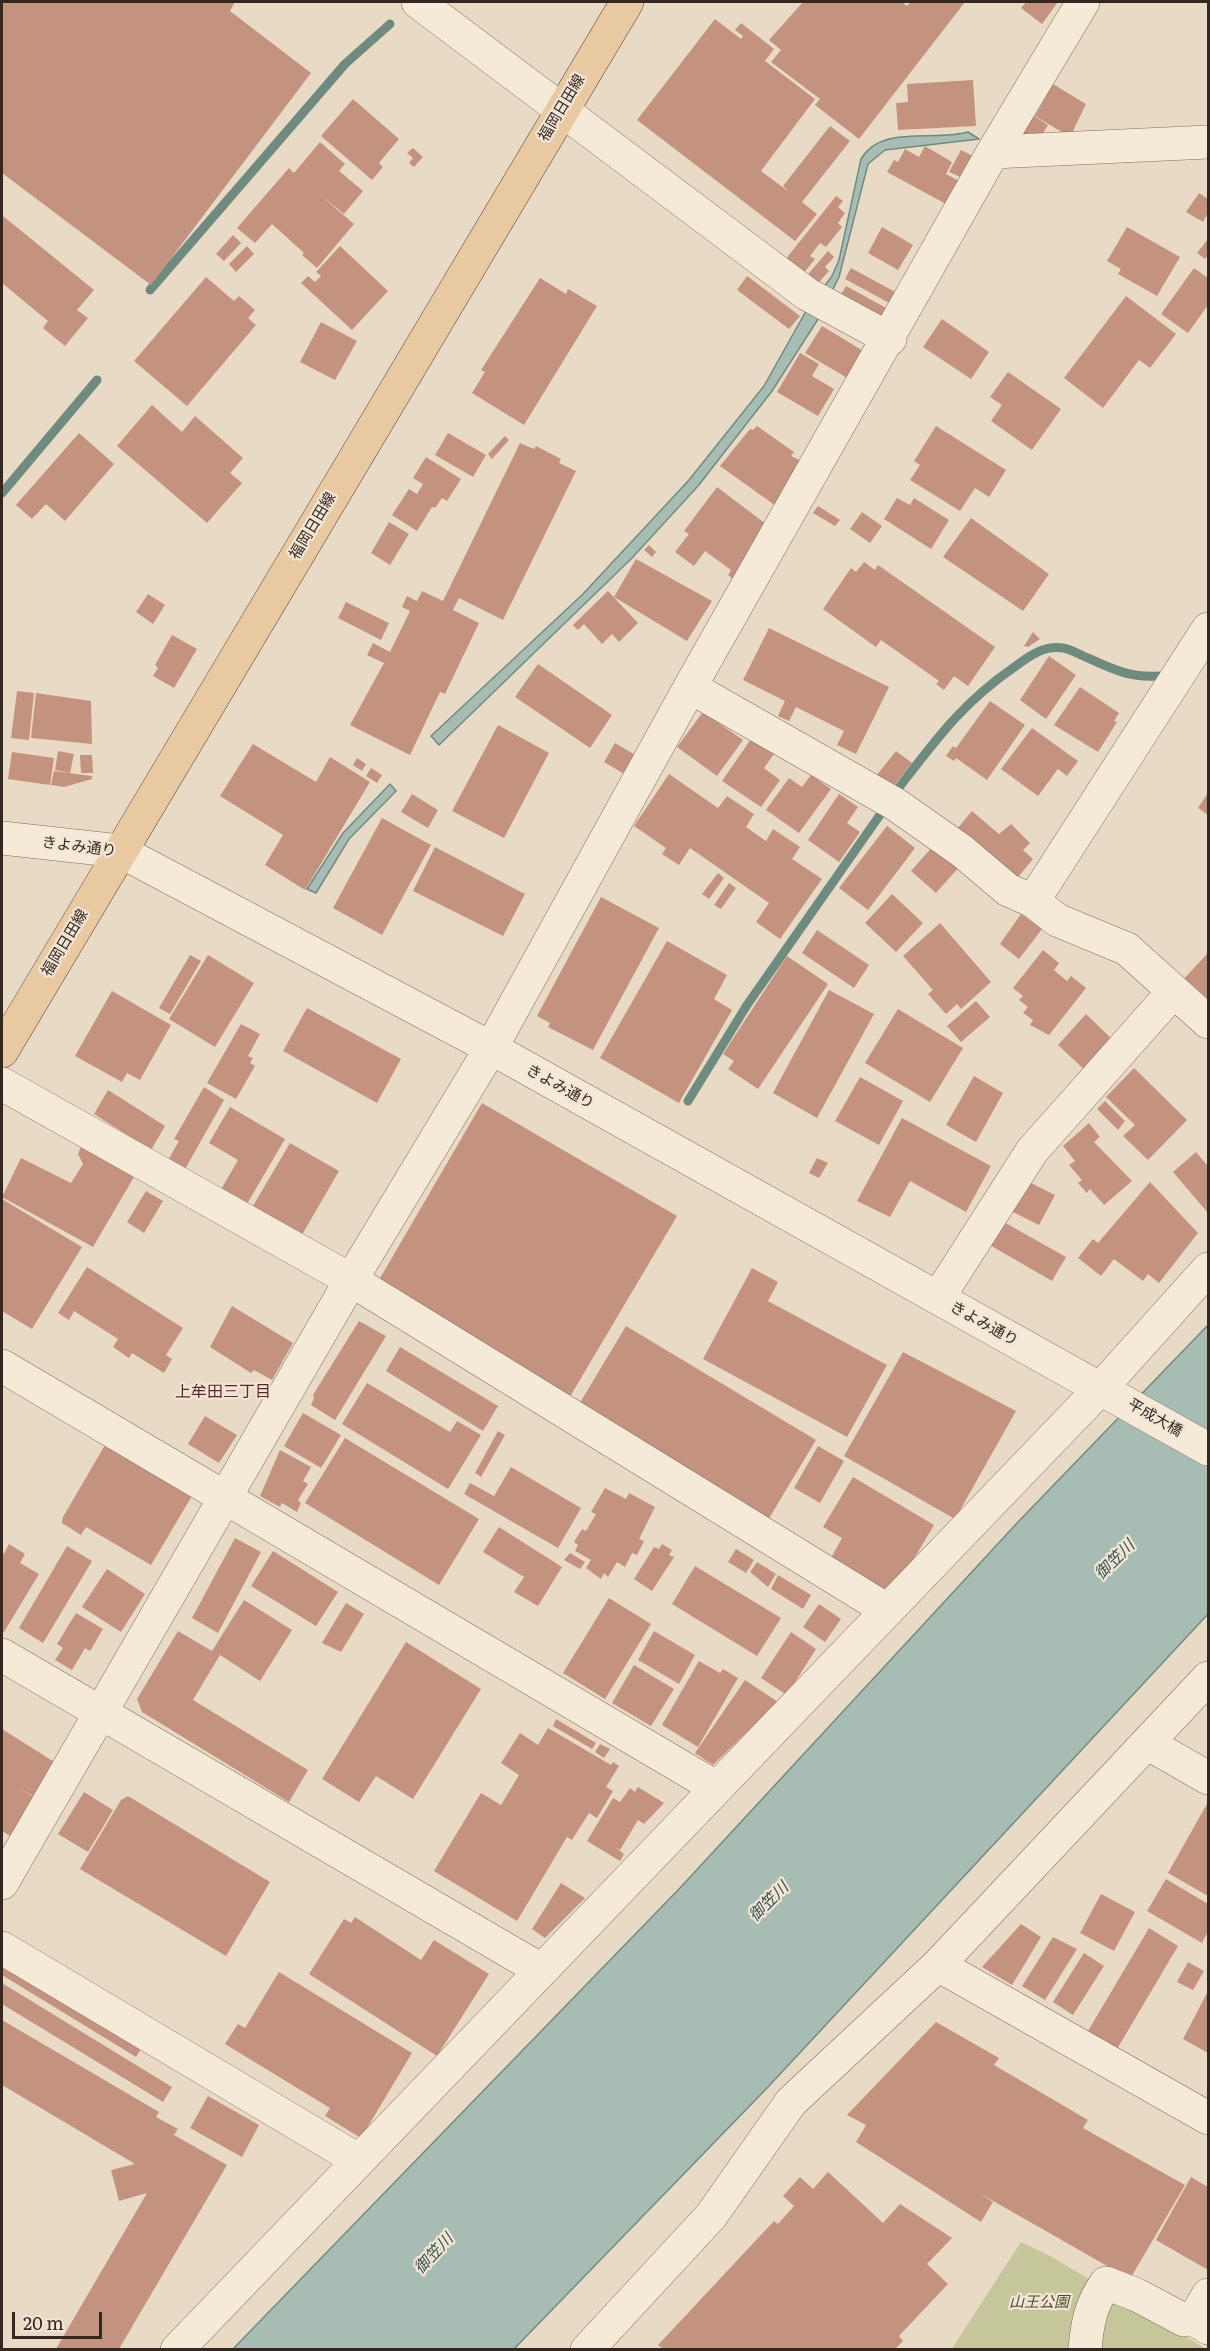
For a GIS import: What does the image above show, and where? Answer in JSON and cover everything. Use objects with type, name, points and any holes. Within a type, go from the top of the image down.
[{"type":"main road","name":"福岡日田線","points":[[2,1051],[561,108],[627,2]]},
{"type":"street","points":[[418,2],[807,294],[890,339]]},
{"type":"street","points":[[2,1883],[223,1498],[490,1048],[690,687],[890,339],[993,152],[1083,2]]},
{"type":"street","points":[[993,152],[1209,142]]},
{"type":"street","points":[[1032,902],[1208,630]]},
{"type":"street","points":[[690,687],[895,804],[962,851],[1008,890],[1032,902],[1057,920],[1127,949],[1209,1022]]},
{"type":"street","name":"きよみ通り","points":[[2,838],[120,851],[490,1048],[1101,1388]]},
{"type":"street","points":[[938,1298],[1032,1151],[1174,991]]},
{"type":"street","points":[[2,1084],[351,1280],[886,1610]]},
{"type":"street","points":[[177,2349],[1101,1388],[1209,1269]]},
{"type":"street","points":[[2,1366],[717,1788]]},
{"type":"street","name":"平成大橋","points":[[1101,1388],[1209,1449]]},
{"type":"street","points":[[2,1655],[541,1970]]},
{"type":"street","points":[[587,2349],[711,2216],[792,2102],[938,1965],[1209,1678]]},
{"type":"street","points":[[1147,1743],[1209,1778]]},
{"type":"street","points":[[2,1947],[358,2160]]},
{"type":"street","points":[[938,1965],[1209,2118]]},
{"type":"street","points":[[1085,2349],[1089,2315],[1095,2299],[1106,2283],[1137,2295],[1197,2326]]},
{"type":"green space","name":"山王公園","points":[[1021,2242],[1052,2257],[1208,2350],[951,2350]]},
{"type":"water","points":[[968,132],[979,139],[885,150],[868,164],[839,277],[820,316],[772,391],[698,486],[632,558],[439,745],[431,736],[583,594],[689,480],[764,386],[806,311],[832,276],[839,260],[861,159],[870,148],[882,141],[895,138],[955,135]]},
{"type":"water","points":[[390,784],[396,791],[349,839],[316,893],[307,889],[343,833]]},
{"type":"water","name":"御笠川","points":[[1208,1325],[1208,1614],[768,2087],[514,2349],[232,2350],[679,1889],[1018,1522]]},
{"type":"building","points":[[2,2],[235,2],[230,11],[311,73],[151,285],[2,173]]},
{"type":"building","points":[[803,2],[902,2],[907,6],[911,2],[965,2],[859,139],[815,105],[820,99],[771,62],[781,50],[769,40]]},
{"type":"building","points":[[1026,2],[1058,2],[1042,24],[1021,8]]},
{"type":"building","points":[[715,19],[741,39],[743,36],[735,30],[741,23],[774,49],[765,61],[815,99],[761,171],[789,192],[783,186],[830,126],[850,141],[802,202],[817,214],[795,241],[637,120]]},
{"type":"building","points":[[973,80],[976,126],[898,130],[896,103],[908,102],[907,84]]},
{"type":"building","points":[[1053,84],[1086,104],[1070,137],[1035,116]]},
{"type":"building","points":[[353,99],[399,139],[379,163],[383,167],[372,180],[321,136]]},
{"type":"building","points":[[1031,114],[1048,125],[1037,143],[1019,132]]},
{"type":"building","points":[[320,142],[345,164],[339,171],[363,191],[344,214],[320,195],[354,224],[317,268],[272,224],[255,243],[237,228],[289,168],[294,173]]},
{"type":"building","points":[[925,146],[952,162],[946,174],[959,181],[946,204],[887,172],[894,160],[898,162],[905,149],[919,157]]},
{"type":"building","points":[[413,148],[423,157],[414,167],[409,163],[413,158],[407,153]]},
{"type":"building","points":[[961,150],[975,157],[963,178],[949,172]]},
{"type":"building","points":[[1199,193],[1208,199],[1208,213],[1203,222],[1186,212]]},
{"type":"building","points":[[836,196],[843,201],[838,207],[845,213],[838,223],[842,227],[826,247],[820,243],[810,256],[815,259],[799,279],[781,265]]},
{"type":"building","points":[[3,216],[94,290],[77,310],[88,318],[65,346],[43,328],[48,321],[2,283]]},
{"type":"building","points":[[882,227],[913,245],[898,270],[868,253]]},
{"type":"building","points":[[1127,227],[1180,257],[1157,296],[1118,274],[1121,269],[1107,261]]},
{"type":"building","points":[[233,235],[241,243],[224,261],[216,254]]},
{"type":"building","points":[[1208,239],[1208,255],[1205,259],[1197,253]]},
{"type":"building","points":[[247,246],[254,254],[236,272],[229,264]]},
{"type":"building","points":[[340,246],[388,291],[352,330],[301,283],[308,276],[315,282],[321,276],[316,272]]},
{"type":"building","points":[[828,251],[834,257],[825,267],[829,271],[813,289],[803,280]]},
{"type":"building","points":[[851,268],[899,294],[893,305],[845,279]]},
{"type":"building","points":[[1194,268],[1208,278],[1208,305],[1188,333],[1161,314]]},
{"type":"building","points":[[747,276],[800,316],[789,329],[737,290]]},
{"type":"building","points":[[206,277],[234,301],[239,296],[255,310],[248,318],[256,325],[187,406],[134,361]]},
{"type":"building","points":[[540,278],[566,294],[568,289],[597,306],[524,425],[472,393],[485,372],[481,370]]},
{"type":"building","points":[[846,286],[890,310],[879,329],[835,305]]},
{"type":"building","points":[[1126,296],[1176,334],[1150,368],[1139,360],[1103,408],[1064,378]]},
{"type":"building","points":[[942,319],[989,352],[971,379],[923,347]]},
{"type":"building","points":[[321,322],[357,341],[335,380],[300,362]]},
{"type":"building","points":[[822,326],[865,352],[849,379],[805,353]]},
{"type":"building","points":[[800,353],[819,364],[812,376],[834,389],[818,416],[777,392]]},
{"type":"building","points":[[1008,372],[1061,409],[1032,450],[991,421],[1002,405],[990,397]]},
{"type":"building","points":[[152,405],[182,432],[195,416],[243,458],[230,473],[242,483],[207,523],[117,446]]},
{"type":"building","points":[[757,426],[794,452],[791,456],[803,462],[776,506],[720,466],[750,429],[753,430]]},
{"type":"building","points":[[936,426],[1006,470],[989,497],[975,488],[960,511],[910,480],[920,465],[914,461]]},
{"type":"building","points":[[79,433],[114,464],[65,521],[46,504],[32,519],[16,505]]},
{"type":"building","points":[[448,433],[486,455],[473,477],[435,455]]},
{"type":"building","points":[[505,436],[509,440],[492,459],[488,454]]},
{"type":"building","points":[[520,443],[534,449],[536,446],[561,459],[559,463],[576,471],[503,620],[459,598],[453,610],[479,623],[445,694],[440,692],[410,755],[350,725],[384,663],[367,655],[373,643],[390,652],[410,611],[402,607],[407,596],[417,601],[422,591],[443,601]]},
{"type":"building","points":[[426,457],[461,479],[447,501],[442,498],[435,508],[432,507],[417,531],[392,515],[409,489],[417,494],[423,484],[413,478]]},
{"type":"building","points":[[717,487],[774,530],[739,584],[728,575],[731,570],[705,551],[694,566],[675,552],[689,534],[684,531]]},
{"type":"building","points":[[897,498],[910,505],[914,498],[949,520],[931,549],[884,519]]},
{"type":"building","points":[[818,506],[840,520],[835,526],[813,513]]},
{"type":"building","points":[[862,512],[882,526],[870,543],[850,529]]},
{"type":"building","points":[[971,518],[1049,574],[1023,611],[943,557]]},
{"type":"building","points":[[389,522],[409,534],[390,565],[371,553]]},
{"type":"building","points":[[649,545],[656,552],[652,557],[644,550]]},
{"type":"building","points":[[636,559],[712,601],[687,641],[614,597]]},
{"type":"building","points":[[864,562],[875,570],[878,565],[995,647],[968,686],[954,676],[944,690],[936,684],[939,681],[881,640],[876,647],[823,609],[851,568],[856,572]]},
{"type":"building","points":[[608,591],[638,623],[619,642],[612,634],[602,644],[584,624],[578,630],[573,625]]},
{"type":"building","points":[[148,594],[165,605],[153,624],[136,612]]},
{"type":"building","points":[[346,602],[389,623],[381,640],[338,618]]},
{"type":"building","points":[[769,628],[889,687],[856,754],[837,745],[844,731],[796,707],[789,721],[778,716],[785,701],[743,680]]},
{"type":"building","points":[[1033,632],[1040,639],[1028,647],[1024,646]]},
{"type":"building","points":[[172,635],[197,649],[174,688],[153,676],[158,668],[155,665]]},
{"type":"building","points":[[1049,656],[1076,675],[1046,719],[1020,700]]},
{"type":"building","points":[[538,664],[612,715],[590,748],[515,697]]},
{"type":"building","points":[[1080,687],[1119,713],[1114,721],[1117,722],[1098,752],[1054,725]]},
{"type":"building","points":[[17,691],[34,693],[29,740],[11,738]]},
{"type":"building","points":[[36,693],[91,701],[92,744],[31,738]]},
{"type":"building","points":[[990,701],[1025,725],[987,780],[956,758],[954,761],[946,756],[953,746],[956,748]]},
{"type":"building","points":[[703,712],[743,740],[717,776],[677,747]]},
{"type":"building","points":[[498,725],[549,753],[504,838],[452,811]]},
{"type":"building","points":[[1032,728],[1078,761],[1067,776],[1058,769],[1038,796],[1001,769]]},
{"type":"building","points":[[753,736],[776,751],[764,768],[780,780],[761,807],[722,781]]},
{"type":"building","points":[[615,743],[637,756],[626,775],[604,762]]},
{"type":"building","points":[[253,744],[316,782],[330,757],[370,782],[305,890],[265,865],[283,835],[220,796]]},
{"type":"building","points":[[58,751],[74,754],[70,773],[55,770]]},
{"type":"building","points":[[896,751],[912,763],[892,788],[876,776]]},
{"type":"building","points":[[12,752],[54,758],[50,785],[8,779]]},
{"type":"building","points":[[80,755],[92,755],[93,773],[81,773]]},
{"type":"building","points":[[357,758],[366,764],[362,771],[353,765]]},
{"type":"building","points":[[371,768],[382,775],[377,783],[366,776]]},
{"type":"building","points":[[54,771],[92,776],[92,779],[64,787],[51,785]]},
{"type":"building","points":[[669,774],[718,808],[727,796],[754,814],[746,827],[766,841],[773,829],[800,847],[792,859],[822,879],[780,939],[756,922],[769,903],[690,848],[679,865],[662,854],[666,848],[634,826]]},
{"type":"building","points":[[811,775],[831,789],[799,833],[766,810],[789,778],[802,787]]},
{"type":"building","points":[[1208,793],[1208,815],[1198,808]]},
{"type":"building","points":[[412,794],[438,810],[428,828],[401,812]]},
{"type":"building","points":[[839,794],[858,807],[847,823],[860,832],[839,862],[808,840]]},
{"type":"building","points":[[972,811],[999,834],[1011,824],[1030,843],[1023,850],[1033,859],[1014,882],[957,829]]},
{"type":"building","points":[[382,818],[431,845],[382,935],[333,908]]},
{"type":"building","points":[[887,826],[915,848],[868,910],[839,888]]},
{"type":"building","points":[[934,845],[959,867],[936,893],[911,871]]},
{"type":"building","points":[[435,847],[525,894],[503,936],[413,891]]},
{"type":"building","points":[[718,873],[724,878],[709,899],[702,894]]},
{"type":"building","points":[[729,883],[736,888],[721,909],[714,905]]},
{"type":"building","points":[[892,894],[923,923],[896,952],[865,923]]},
{"type":"building","points":[[601,897],[659,928],[593,1050],[548,1027],[550,1023],[537,1016]]},
{"type":"building","points":[[1021,914],[1042,929],[1019,959],[1000,944]]},
{"type":"building","points":[[940,923],[991,982],[961,1009],[957,1004],[946,1014],[928,994],[933,990],[903,956]]},
{"type":"building","points":[[817,930],[869,965],[854,988],[802,953]]},
{"type":"building","points":[[667,941],[727,975],[714,999],[732,1010],[679,1103],[600,1058]]},
{"type":"building","points":[[1043,950],[1059,963],[1054,970],[1067,981],[1071,976],[1086,988],[1049,1035],[1030,1025],[1033,1020],[1023,1013],[1028,1007],[1019,1000],[1023,996],[1013,988]]},
{"type":"building","points":[[1208,953],[1208,1013],[1179,984]]},
{"type":"building","points":[[190,955],[201,961],[170,1014],[159,1008]]},
{"type":"building","points":[[208,955],[254,983],[215,1047],[169,1019]]},
{"type":"building","points":[[787,956],[828,984],[758,1089],[728,1069],[734,1061],[723,1054]]},
{"type":"building","points":[[829,990],[874,1014],[817,1118],[773,1093]]},
{"type":"building","points":[[112,991],[171,1025],[140,1080],[127,1073],[122,1082],[75,1056]]},
{"type":"building","points":[[976,1001],[990,1017],[961,1042],[947,1026]]},
{"type":"building","points":[[307,1008],[401,1059],[377,1103],[283,1051]]},
{"type":"building","points":[[898,1009],[963,1048],[930,1102],[865,1063]]},
{"type":"building","points":[[1086,1014],[1117,1044],[1089,1074],[1058,1045]]},
{"type":"building","points":[[241,1024],[260,1034],[248,1056],[253,1058],[250,1063],[255,1066],[236,1099],[207,1083]]},
{"type":"building","points":[[1134,1068],[1187,1120],[1148,1160],[1123,1136],[1135,1125],[1106,1097]]},
{"type":"building","points":[[974,1076],[1003,1093],[976,1142],[946,1125]]},
{"type":"building","points":[[860,1077],[903,1101],[879,1145],[835,1121]]},
{"type":"building","points":[[204,1087],[224,1100],[184,1171],[167,1162],[179,1141],[174,1139]]},
{"type":"building","points":[[108,1090],[165,1126],[151,1150],[94,1114]]},
{"type":"building","points":[[1105,1101],[1125,1121],[1118,1130],[1097,1109]]},
{"type":"building","points":[[482,1103],[677,1216],[568,1400],[379,1280]]},
{"type":"building","points":[[230,1107],[285,1139],[244,1209],[219,1193],[238,1160],[209,1143]]},
{"type":"building","points":[[902,1118],[991,1166],[966,1212],[910,1181],[890,1217],[857,1201]]},
{"type":"building","points":[[1089,1123],[1100,1137],[1094,1142],[1132,1181],[1104,1205],[1090,1189],[1087,1193],[1078,1183],[1082,1180],[1069,1165],[1075,1161],[1063,1146]]},
{"type":"building","points":[[290,1143],[339,1171],[299,1240],[250,1211]]},
{"type":"building","points":[[82,1144],[134,1177],[93,1247],[2,1197],[21,1158],[71,1183],[83,1164],[78,1154]]},
{"type":"building","points":[[1196,1152],[1208,1166],[1208,1213],[1173,1172]]},
{"type":"building","points":[[817,1158],[828,1163],[819,1178],[809,1173]]},
{"type":"building","points":[[1025,1180],[1055,1195],[1039,1225],[1009,1210]]},
{"type":"building","points":[[1150,1182],[1198,1233],[1159,1283],[1148,1274],[1143,1281],[1114,1259],[1101,1276],[1078,1258],[1093,1239],[1098,1243]]},
{"type":"building","points":[[146,1191],[163,1201],[144,1233],[127,1222]]},
{"type":"building","points":[[2,1199],[82,1247],[32,1329],[2,1311]]},
{"type":"building","points":[[1002,1221],[1066,1257],[1052,1281],[988,1244]]},
{"type":"building","points":[[87,1267],[183,1328],[166,1355],[172,1359],[164,1373],[132,1353],[129,1358],[113,1347],[118,1339],[74,1311],[69,1320],[58,1313]]},
{"type":"building","points":[[752,1268],[778,1282],[768,1301],[887,1365],[847,1437],[703,1359]]},
{"type":"building","points":[[232,1306],[293,1343],[272,1380],[254,1370],[251,1373],[210,1347]]},
{"type":"building","points":[[359,1321],[386,1336],[335,1420],[311,1405],[313,1395]]},
{"type":"building","points":[[626,1326],[816,1440],[768,1520],[578,1406]]},
{"type":"building","points":[[400,1347],[498,1406],[483,1431],[386,1371]]},
{"type":"building","points":[[903,1352],[1016,1411],[955,1519],[844,1456]]},
{"type":"building","points":[[367,1383],[450,1432],[457,1421],[481,1435],[448,1489],[342,1424]]},
{"type":"building","points":[[303,1413],[341,1435],[321,1468],[284,1446]]},
{"type":"building","points":[[205,1416],[237,1435],[219,1463],[188,1444]]},
{"type":"building","points":[[498,1431],[505,1435],[481,1477],[475,1473]]},
{"type":"building","points":[[345,1438],[479,1519],[439,1585],[305,1503]]},
{"type":"building","points":[[105,1445],[192,1496],[151,1565],[86,1527],[81,1535],[62,1523],[63,1517]]},
{"type":"building","points":[[818,1446],[844,1461],[820,1503],[794,1488]]},
{"type":"building","points":[[280,1450],[311,1467],[303,1481],[308,1484],[298,1500],[301,1503],[297,1512],[282,1503],[280,1507],[260,1496]]},
{"type":"building","points":[[511,1467],[581,1508],[558,1548],[464,1494],[470,1483],[494,1496]]},
{"type":"building","points":[[853,1477],[934,1525],[912,1562],[885,1589],[831,1558],[842,1538],[823,1527]]},
{"type":"building","points":[[605,1488],[626,1499],[629,1493],[655,1507],[639,1539],[644,1541],[637,1555],[632,1553],[625,1567],[617,1562],[608,1577],[604,1573],[601,1579],[586,1568],[591,1560],[575,1551],[578,1545],[574,1542],[582,1529],[586,1531],[596,1514],[591,1512]]},
{"type":"building","points":[[499,1527],[562,1567],[538,1606],[514,1592],[524,1577],[483,1552]]},
{"type":"building","points":[[235,1538],[261,1552],[218,1633],[192,1618]]},
{"type":"building","points":[[9,1544],[25,1554],[20,1563],[39,1574],[4,1632],[2,1631],[2,1557]]},
{"type":"building","points":[[662,1544],[672,1550],[669,1555],[674,1557],[652,1591],[634,1579],[654,1547],[659,1549]]},
{"type":"building","points":[[67,1546],[92,1561],[43,1643],[19,1628]]},
{"type":"building","points":[[736,1549],[754,1560],[746,1573],[728,1562]]},
{"type":"building","points":[[273,1551],[338,1592],[316,1626],[251,1586]]},
{"type":"building","points":[[570,1553],[585,1562],[580,1569],[564,1560]]},
{"type":"building","points":[[757,1562],[776,1574],[768,1587],[750,1572]]},
{"type":"building","points":[[695,1566],[781,1618],[757,1656],[672,1604]]},
{"type":"building","points":[[107,1569],[145,1594],[121,1632],[82,1607]]},
{"type":"building","points":[[778,1575],[811,1595],[803,1609],[771,1589]]},
{"type":"building","points":[[609,1598],[651,1624],[605,1699],[563,1673]]},
{"type":"building","points":[[244,1600],[292,1630],[260,1681],[220,1655],[193,1700],[308,1770],[289,1802],[142,1712],[137,1699],[178,1631],[212,1651]]},
{"type":"building","points":[[346,1603],[364,1614],[341,1652],[322,1643]]},
{"type":"building","points":[[819,1604],[841,1619],[825,1642],[803,1627]]},
{"type":"building","points":[[76,1613],[103,1629],[90,1651],[85,1648],[72,1670],[55,1660],[63,1648],[57,1644]]},
{"type":"building","points":[[654,1631],[695,1655],[679,1684],[638,1660]]},
{"type":"building","points":[[791,1632],[816,1649],[787,1695],[761,1678]]},
{"type":"building","points":[[406,1642],[481,1689],[413,1799],[376,1776],[359,1802],[322,1779]]},
{"type":"building","points":[[699,1661],[720,1673],[723,1669],[738,1678],[698,1747],[662,1725]]},
{"type":"building","points":[[634,1665],[674,1689],[651,1726],[612,1703]]},
{"type":"building","points":[[745,1680],[778,1702],[713,1765],[695,1753]]},
{"type":"building","points":[[556,1719],[596,1743],[592,1749],[553,1726]]},
{"type":"building","points":[[548,1728],[611,1765],[613,1762],[619,1766],[606,1787],[613,1791],[597,1818],[589,1813],[572,1840],[567,1837],[517,1921],[434,1871],[481,1793],[501,1805],[519,1775],[501,1763],[520,1733],[538,1745]]},
{"type":"building","points":[[2,1729],[56,1763],[35,1797],[14,1785],[34,1797],[10,1836],[2,1831]]},
{"type":"building","points":[[600,1744],[610,1749],[604,1758],[595,1752]]},
{"type":"building","points":[[638,1787],[664,1803],[644,1824],[638,1820],[620,1850],[614,1846],[624,1854],[620,1861],[587,1841],[613,1798],[620,1802],[630,1788],[635,1792]]},
{"type":"building","points":[[84,1792],[113,1810],[88,1852],[58,1834]]},
{"type":"building","points":[[128,1796],[270,1882],[226,1956],[80,1869],[121,1800]]},
{"type":"building","points":[[1208,1802],[1208,1896],[1168,1873]]},
{"type":"building","points":[[1166,1879],[1208,1904],[1208,1931],[1202,1943],[1147,1911]]},
{"type":"building","points":[[561,1883],[585,1898],[545,1938],[532,1929]]},
{"type":"building","points":[[1101,1894],[1135,1912],[1114,1951],[1080,1933]]},
{"type":"building","points":[[355,1917],[421,1960],[434,1940],[489,1974],[437,2056],[309,1974],[344,1919],[351,1923]]},
{"type":"building","points":[[1021,1924],[1041,1937],[1012,1985],[982,1967]]},
{"type":"building","points":[[1149,1928],[1178,1946],[1117,2049],[1088,2031]]},
{"type":"building","points":[[1053,1937],[1077,1949],[1045,2000],[1022,1986]]},
{"type":"building","points":[[1084,1953],[1104,1966],[1073,2015],[1053,2002]]},
{"type":"building","points":[[1188,1962],[1204,1971],[1193,1990],[1177,1982]]},
{"type":"building","points":[[2,1964],[141,2049],[136,2057],[2,1975]]},
{"type":"building","points":[[279,1972],[412,2053],[361,2138],[325,2116],[330,2108],[225,2044],[238,2024],[245,2028]]},
{"type":"building","points":[[2,1983],[172,2087],[163,2102],[2,2004]]},
{"type":"building","points":[[1208,1991],[1208,2053],[1183,2039]]},
{"type":"building","points":[[2,2020],[159,2112],[156,2117],[178,2129],[174,2135],[227,2165],[119,2349],[56,2349],[147,2193],[119,2201],[111,2170],[135,2164],[2,2085]]},
{"type":"building","points":[[936,2022],[999,2058],[994,2065],[1088,2120],[1083,2128],[1185,2185],[1130,2279],[981,2194],[993,2202],[981,2222],[856,2142],[866,2125],[847,2115]]},
{"type":"building","points":[[208,2096],[259,2125],[242,2157],[190,2128]]},
{"type":"building","points":[[828,2172],[883,2223],[900,2204],[952,2238],[927,2264],[948,2284],[899,2336],[903,2341],[895,2349],[663,2349],[658,2345],[774,2221],[778,2224],[794,2206],[783,2196],[800,2177],[813,2189]]},
{"type":"building","points":[[1191,2177],[1208,2187],[1208,2270],[1156,2240]]},
{"type":"waterway","points":[[150,290],[345,64],[390,24]]},
{"type":"waterway","points":[[2,493],[97,380]]},
{"type":"waterway","points":[[897,790],[937,739],[978,695],[1036,653],[1049,648],[1063,648],[1122,672],[1139,676],[1158,676]]},
{"type":"waterway","points":[[688,1101],[747,1005],[882,812]]},
{"type":"district","name":"上牟田三丁目","points":[[223,1392]]}]
